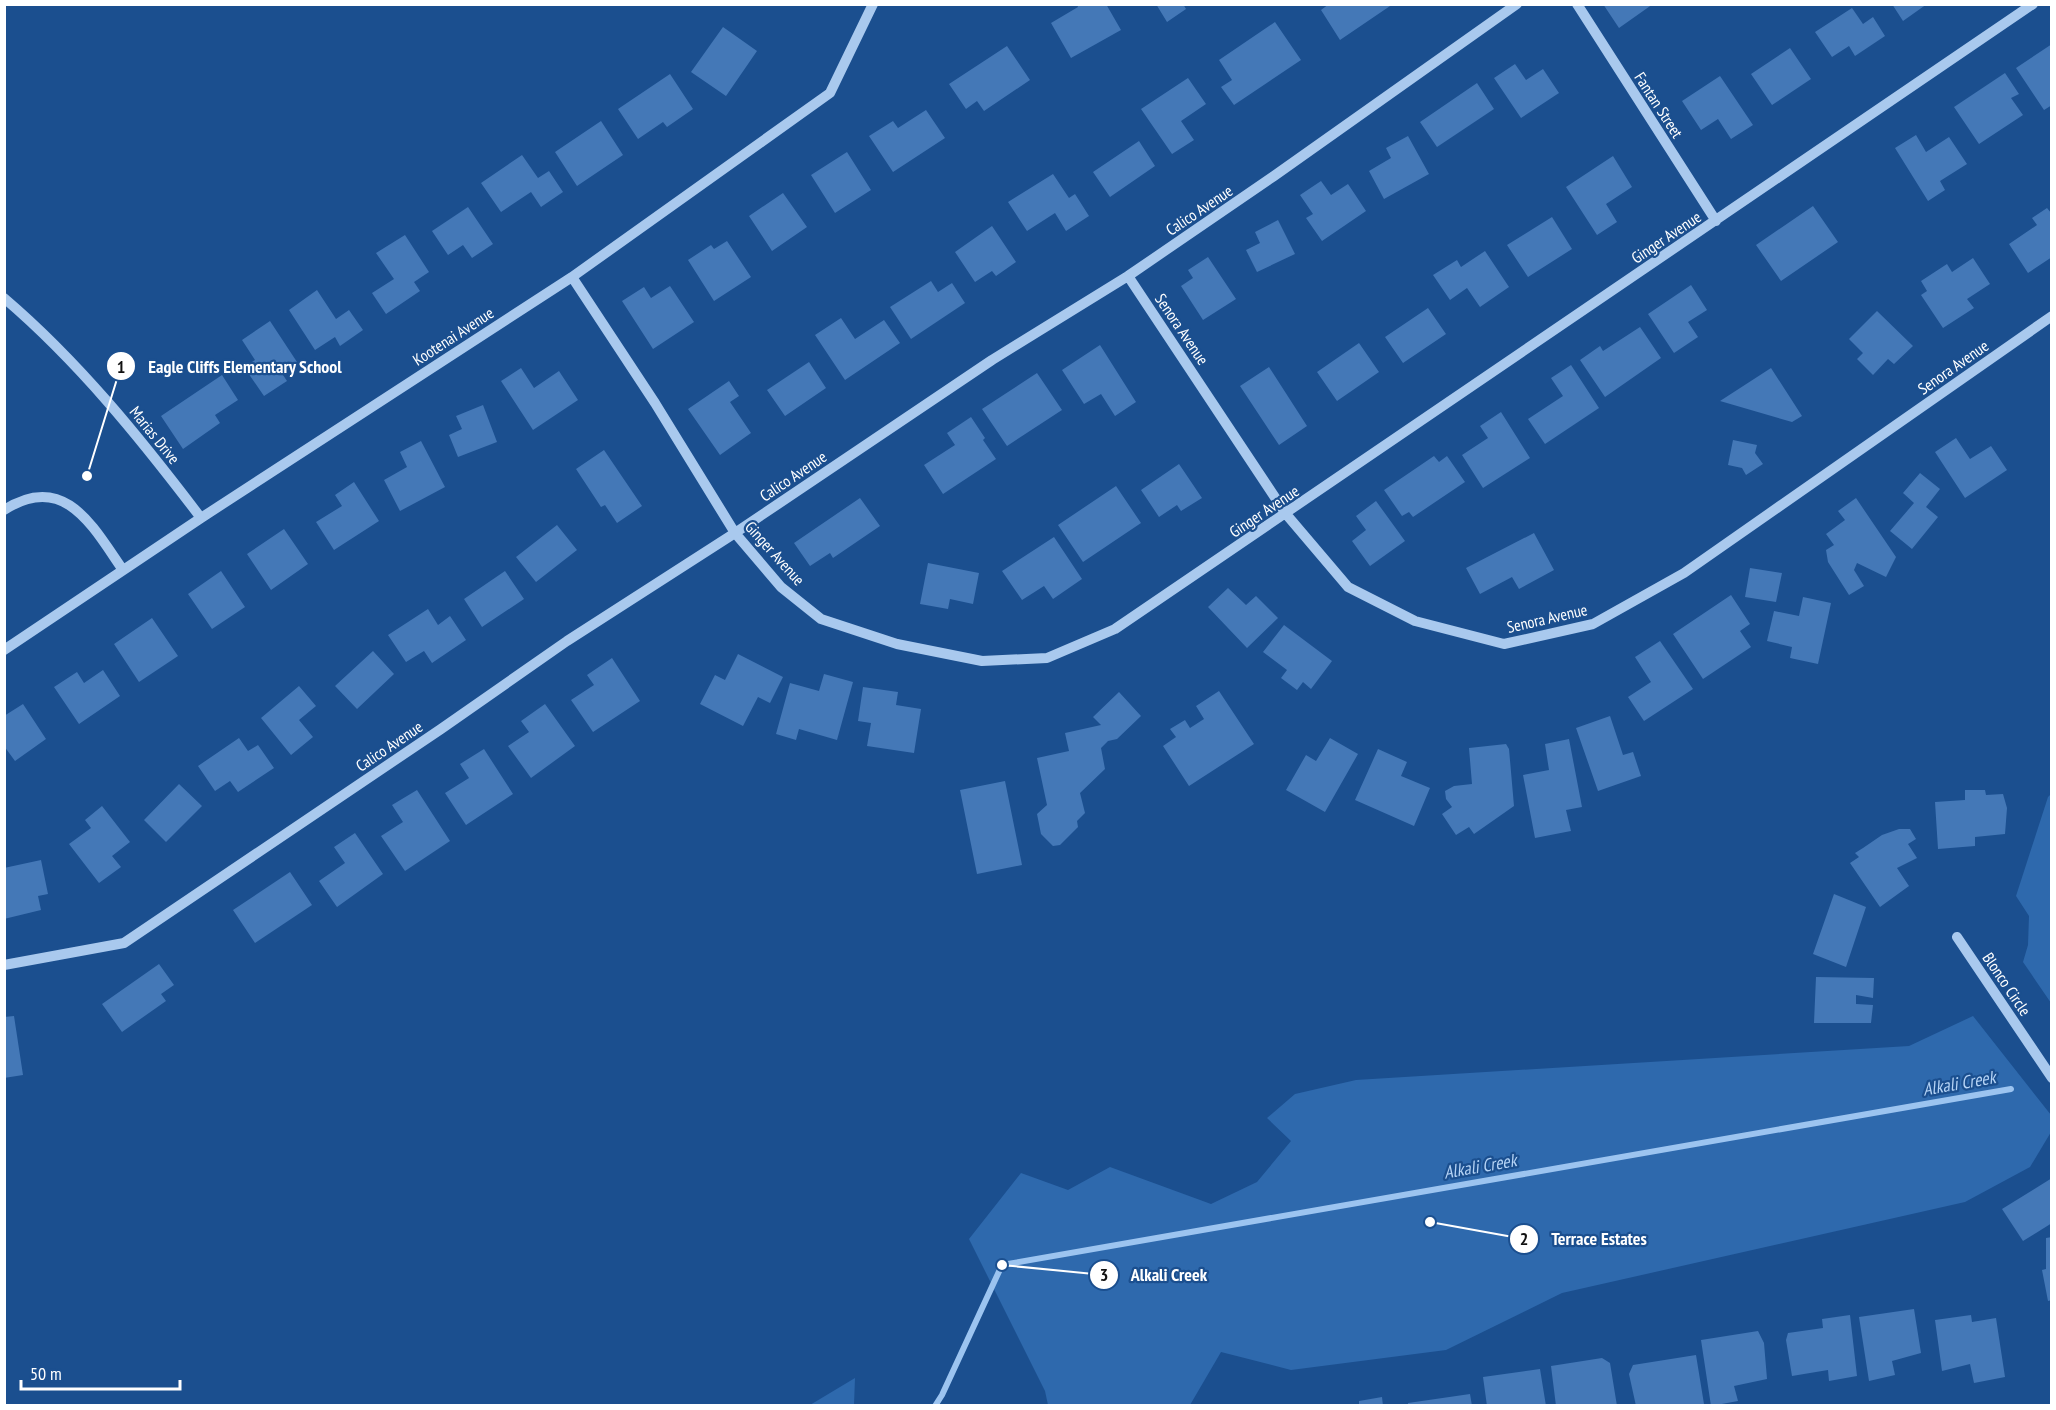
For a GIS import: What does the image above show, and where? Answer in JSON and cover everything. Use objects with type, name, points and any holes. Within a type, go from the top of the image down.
[{"type":"street","name":"Kootenai Avenue","points":[[4,650],[201,518],[572,277],[830,93],[873,4]]},
{"type":"street","name":"Calico Avenue","points":[[4,965],[124,943],[441,729],[567,640],[735,533],[992,360],[1128,276],[1517,4]]},
{"type":"street","name":"Fantan Street","points":[[1577,4],[1716,221]]},
{"type":"street","name":"Ginger Avenue","points":[[572,277],[655,403],[735,533],[781,586],[820,619],[897,644],[982,660],[1047,657],[1115,629],[2033,4]]},
{"type":"street","name":"Senora Avenue","points":[[1128,276],[1287,514],[1348,587],[1415,621],[1504,644],[1593,624],[1684,573],[2052,316]]},
{"type":"street","name":"Marias Drive","points":[[4,298],[26,317],[98,390],[138,435],[201,518]]},
{"type":"street","points":[[4,510],[27,499],[47,497],[70,504],[91,524],[123,570]]},
{"type":"street","name":"Blonco Circle","points":[[1957,938],[2052,1078]]},
{"type":"shaded area","points":[[2051,794],[2051,1003],[2023,962],[2028,945],[2029,916],[2016,896],[2048,797]]},
{"type":"shaded area","points":[[1973,1016],[2051,1115],[2051,1132],[2030,1167],[1965,1202],[1562,1293],[1446,1350],[1291,1370],[1221,1352],[1190,1405],[1048,1405],[1045,1391],[969,1239],[1021,1173],[1068,1190],[1110,1167],[1211,1204],[1257,1182],[1291,1141],[1267,1118],[1295,1094],[1356,1080],[1909,1046]]},
{"type":"shaded area","points":[[855,1378],[854,1405],[810,1405]]},
{"type":"building","points":[[1077,4],[1106,4],[1121,30],[1071,58],[1051,23],[1078,7]]},
{"type":"building","points":[[1156,4],[1183,4],[1186,9],[1167,22]]},
{"type":"building","points":[[1329,4],[1393,4],[1340,40],[1321,10]]},
{"type":"building","points":[[1603,4],[1653,4],[1619,28]]},
{"type":"building","points":[[1892,4],[1927,4],[1903,21]]},
{"type":"building","points":[[1852,8],[1863,24],[1873,17],[1885,36],[1855,56],[1849,46],[1832,57],[1815,32]]},
{"type":"building","points":[[1275,22],[1301,60],[1234,105],[1221,87],[1232,80],[1219,60]]},
{"type":"building","points":[[723,27],[757,51],[726,96],[691,72]]},
{"type":"building","points":[[2052,44],[2052,105],[2044,110],[2016,68]]},
{"type":"building","points":[[1007,46],[1030,80],[984,111],[977,101],[966,109],[949,84]]},
{"type":"building","points":[[1790,48],[1811,79],[1772,105],[1751,74]]},
{"type":"building","points":[[1515,64],[1526,80],[1543,69],[1559,93],[1521,118],[1494,78]]},
{"type":"building","points":[[2005,73],[2019,94],[2011,98],[2023,115],[1979,144],[1954,107]]},
{"type":"building","points":[[670,74],[693,109],[667,127],[663,122],[638,139],[618,109]]},
{"type":"building","points":[[1720,76],[1753,125],[1731,139],[1718,119],[1701,130],[1682,101]]},
{"type":"building","points":[[1188,78],[1206,104],[1181,121],[1194,140],[1172,154],[1141,109]]},
{"type":"building","points":[[1477,83],[1494,109],[1437,147],[1420,122]]},
{"type":"building","points":[[926,110],[945,138],[893,172],[869,136],[893,121],[898,128]]},
{"type":"building","points":[[601,121],[623,155],[577,186],[555,152]]},
{"type":"building","points":[[1916,135],[1926,152],[1949,137],[1967,164],[1940,181],[1945,190],[1928,201],[1895,148]]},
{"type":"building","points":[[1408,136],[1429,174],[1384,199],[1369,171],[1391,158],[1386,148]]},
{"type":"building","points":[[1139,141],[1155,166],[1110,197],[1093,172]]},
{"type":"building","points":[[847,152],[871,190],[835,213],[811,175]]},
{"type":"building","points":[[522,155],[538,178],[549,171],[563,192],[541,207],[531,192],[501,212],[481,183]]},
{"type":"building","points":[[1613,156],[1632,187],[1606,204],[1617,222],[1597,235],[1566,187]]},
{"type":"building","points":[[1053,174],[1069,198],[1075,194],[1089,216],[1066,231],[1055,213],[1027,231],[1008,202]]},
{"type":"building","points":[[1321,181],[1331,195],[1348,184],[1366,211],[1322,241],[1306,218],[1313,214],[1300,195]]},
{"type":"building","points":[[783,193],[807,227],[772,251],[749,216]]},
{"type":"building","points":[[1813,206],[1838,242],[1781,281],[1756,245]]},
{"type":"building","points":[[468,207],[493,244],[472,258],[463,245],[448,255],[432,231]]},
{"type":"building","points":[[2047,208],[2052,214],[2052,257],[2028,273],[2009,244],[2037,225],[2032,218]]},
{"type":"building","points":[[1552,217],[1572,249],[1528,277],[1507,245]]},
{"type":"building","points":[[1278,220],[1295,254],[1257,272],[1246,250],[1260,243],[1255,232]]},
{"type":"building","points":[[992,226],[1016,262],[996,276],[992,271],[975,282],[955,252]]},
{"type":"building","points":[[405,235],[429,272],[414,282],[420,291],[386,314],[372,293],[394,279],[376,253]]},
{"type":"building","points":[[727,241],[751,277],[714,301],[688,260],[711,245],[714,249]]},
{"type":"building","points":[[1485,251],[1509,287],[1480,307],[1467,288],[1450,300],[1433,275],[1457,260],[1461,267]]},
{"type":"building","points":[[1208,257],[1236,299],[1203,320],[1181,286],[1193,278],[1188,270]]},
{"type":"building","points":[[1973,258],[1990,284],[1967,299],[1974,308],[1943,328],[1921,295],[1927,291],[1921,281],[1947,264],[1952,272]]},
{"type":"building","points":[[931,281],[938,292],[952,283],[965,303],[911,339],[890,307]]},
{"type":"building","points":[[1691,285],[1707,310],[1688,322],[1698,337],[1674,353],[1648,314]]},
{"type":"building","points":[[670,286],[694,322],[653,349],[622,301],[644,287],[651,298]]},
{"type":"building","points":[[317,290],[336,319],[349,310],[363,330],[340,346],[335,337],[315,350],[289,310]]},
{"type":"building","points":[[1428,308],[1446,334],[1403,363],[1385,337]]},
{"type":"building","points":[[1877,311],[1913,346],[1894,364],[1888,359],[1873,375],[1857,359],[1863,353],[1849,339]]},
{"type":"building","points":[[841,318],[855,339],[884,320],[900,343],[845,380],[815,335]]},
{"type":"building","points":[[270,321],[297,362],[281,372],[287,381],[264,396],[244,367],[255,360],[242,340]]},
{"type":"building","points":[[1640,327],[1661,358],[1605,397],[1580,360],[1600,346],[1603,351]]},
{"type":"building","points":[[1359,343],[1379,372],[1337,401],[1317,372]]},
{"type":"building","points":[[1100,345],[1136,402],[1115,416],[1101,394],[1084,404],[1062,370]]},
{"type":"building","points":[[809,362],[826,388],[785,416],[767,390]]},
{"type":"building","points":[[1571,365],[1599,408],[1545,444],[1528,419],[1563,396],[1551,378]]},
{"type":"building","points":[[1269,367],[1307,426],[1279,445],[1240,386]]},
{"type":"building","points":[[521,368],[534,388],[559,371],[578,400],[533,430],[501,381]]},
{"type":"building","points":[[1771,368],[1802,416],[1792,422],[1720,401]]},
{"type":"building","points":[[1037,373],[1062,410],[1007,446],[982,409]]},
{"type":"building","points":[[222,375],[238,400],[215,415],[220,423],[183,449],[161,416]]},
{"type":"building","points":[[729,381],[739,396],[730,402],[751,433],[720,455],[688,409]]},
{"type":"building","points":[[483,405],[497,442],[458,457],[449,435],[462,429],[456,416]]},
{"type":"building","points":[[1501,412],[1530,458],[1483,488],[1462,455],[1488,438],[1480,426]]},
{"type":"building","points":[[971,417],[996,459],[943,494],[924,465],[955,445],[947,433]]},
{"type":"building","points":[[1956,438],[1970,459],[1991,446],[2007,470],[1965,498],[1935,452]]},
{"type":"building","points":[[1733,440],[1757,445],[1755,453],[1763,464],[1746,475],[1742,468],[1728,465]]},
{"type":"building","points":[[421,441],[445,487],[400,511],[384,480],[407,467],[400,452]]},
{"type":"building","points":[[604,450],[642,506],[617,523],[605,505],[601,507],[576,469]]},
{"type":"building","points":[[1434,456],[1439,462],[1447,456],[1465,482],[1413,517],[1409,512],[1402,516],[1384,490]]},
{"type":"building","points":[[1179,464],[1202,498],[1181,511],[1177,505],[1159,517],[1141,490]]},
{"type":"building","points":[[1920,473],[1940,489],[1926,507],[1938,517],[1912,549],[1890,531],[1914,503],[1903,493]]},
{"type":"building","points":[[354,482],[379,521],[334,550],[316,522],[342,506],[335,495]]},
{"type":"building","points":[[1116,486],[1141,523],[1083,562],[1058,525]]},
{"type":"building","points":[[860,498],[880,526],[833,558],[830,553],[810,566],[794,543]]},
{"type":"building","points":[[1856,498],[1896,557],[1886,577],[1857,563],[1854,570],[1864,586],[1849,595],[1828,562],[1826,550],[1834,545],[1826,534],[1845,520],[1838,511]]},
{"type":"building","points":[[1376,501],[1405,541],[1370,566],[1352,541],[1366,530],[1356,516]]},
{"type":"building","points":[[557,525],[577,550],[536,582],[516,557]]},
{"type":"building","points":[[284,529],[308,564],[271,590],[247,554]]},
{"type":"building","points":[[1534,533],[1554,570],[1519,589],[1512,577],[1480,594],[1466,568]]},
{"type":"building","points":[[1054,537],[1082,579],[1053,599],[1044,586],[1022,600],[1002,571]]},
{"type":"building","points":[[928,563],[979,573],[973,604],[950,599],[948,609],[920,604]]},
{"type":"building","points":[[1750,568],[1782,573],[1776,602],[1745,597]]},
{"type":"building","points":[[221,571],[245,607],[212,629],[188,594]]},
{"type":"building","points":[[505,571],[524,599],[482,627],[464,599]]},
{"type":"building","points":[[1228,588],[1246,605],[1256,596],[1278,618],[1247,648],[1208,607]]},
{"type":"building","points":[[1731,595],[1750,624],[1740,631],[1751,647],[1703,679],[1673,634]]},
{"type":"building","points":[[1803,597],[1831,603],[1818,664],[1790,658],[1792,647],[1767,641],[1774,611],[1799,616]]},
{"type":"building","points":[[428,609],[438,625],[450,616],[466,640],[432,663],[424,651],[406,662],[388,635]]},
{"type":"building","points":[[152,618],[178,656],[139,682],[114,644]]},
{"type":"building","points":[[1284,625],[1332,661],[1311,689],[1303,682],[1297,690],[1281,678],[1287,670],[1263,652]]},
{"type":"building","points":[[1660,641],[1693,689],[1644,721],[1628,697],[1651,682],[1635,657]]},
{"type":"building","points":[[373,651],[394,674],[357,709],[335,686]]},
{"type":"building","points":[[738,654],[783,677],[770,703],[758,697],[743,726],[700,704],[715,675],[725,680]]},
{"type":"building","points":[[612,658],[640,701],[593,732],[571,700],[594,685],[587,675]]},
{"type":"building","points":[[103,670],[120,696],[79,724],[54,687],[77,672],[84,683]]},
{"type":"building","points":[[824,674],[853,682],[837,740],[799,729],[796,740],[776,734],[790,683],[819,691]]},
{"type":"building","points":[[299,686],[316,706],[299,720],[313,737],[291,755],[261,718]]},
{"type":"building","points":[[863,687],[898,692],[896,705],[921,709],[914,753],[867,746],[871,723],[858,721]]},
{"type":"building","points":[[1219,691],[1254,744],[1189,786],[1163,746],[1176,737],[1170,729],[1185,720],[1190,728],[1204,719],[1196,706]]},
{"type":"building","points":[[1119,692],[1141,716],[1117,739],[1108,741],[1101,748],[1105,769],[1080,793],[1085,813],[1077,821],[1078,827],[1060,845],[1053,846],[1041,834],[1037,814],[1047,805],[1037,758],[1069,751],[1065,733],[1101,725],[1093,717]]},
{"type":"building","points":[[23,704],[46,739],[15,761],[4,746],[4,716]]},
{"type":"building","points":[[545,704],[575,746],[531,778],[508,746],[529,732],[521,721]]},
{"type":"building","points":[[1610,716],[1623,755],[1633,752],[1641,776],[1598,791],[1576,728]]},
{"type":"building","points":[[239,738],[248,751],[258,745],[274,768],[238,792],[230,781],[215,791],[198,766]]},
{"type":"building","points":[[1330,738],[1358,754],[1325,812],[1286,790],[1306,755],[1316,761]]},
{"type":"building","points":[[1569,739],[1582,807],[1566,810],[1571,831],[1535,838],[1523,775],[1549,770],[1545,744]]},
{"type":"building","points":[[1506,744],[1509,749],[1514,806],[1474,834],[1469,827],[1456,835],[1442,814],[1452,807],[1446,799],[1445,791],[1454,786],[1472,784],[1469,748]]},
{"type":"building","points":[[484,749],[513,794],[466,825],[445,793],[469,778],[460,764]]},
{"type":"building","points":[[1378,749],[1407,762],[1401,776],[1430,788],[1414,826],[1355,800]]},
{"type":"building","points":[[1005,781],[1022,865],[977,874],[960,790]]},
{"type":"building","points":[[179,784],[202,806],[166,842],[144,820]]},
{"type":"building","points":[[417,790],[450,841],[405,871],[381,836],[403,822],[392,805]]},
{"type":"building","points":[[1965,790],[1985,790],[1986,795],[2003,794],[2007,808],[2005,834],[1975,837],[1975,846],[1938,849],[1935,802],[1965,800]]},
{"type":"building","points":[[102,806],[130,842],[112,856],[121,867],[99,883],[69,844],[91,828],[85,820]]},
{"type":"building","points":[[1899,829],[1910,829],[1916,839],[1908,844],[1917,858],[1897,868],[1909,886],[1880,907],[1850,863],[1859,857],[1855,853],[1882,835]]},
{"type":"building","points":[[355,833],[383,874],[337,907],[319,881],[345,863],[334,847]]},
{"type":"building","points":[[41,860],[48,894],[38,896],[41,910],[4,919],[4,868]]},
{"type":"building","points":[[290,872],[312,905],[255,943],[233,910]]},
{"type":"building","points":[[1834,894],[1866,907],[1846,967],[1813,954]]},
{"type":"building","points":[[159,964],[174,985],[161,994],[166,1001],[122,1032],[102,1004]]},
{"type":"building","points":[[1816,977],[1874,978],[1873,998],[1856,995],[1856,1004],[1873,1005],[1871,1023],[1814,1023]]},
{"type":"building","points":[[14,1016],[23,1075],[4,1078],[4,1017]]},
{"type":"building","points":[[2052,1178],[2052,1223],[2023,1241],[2002,1209]]},
{"type":"building","points":[[2052,1237],[2052,1300],[2048,1301],[2042,1270],[2046,1269],[2046,1238]]},
{"type":"building","points":[[1914,1309],[1921,1353],[1892,1361],[1895,1375],[1869,1381],[1859,1317]]},
{"type":"building","points":[[1850,1315],[1857,1376],[1829,1381],[1828,1370],[1792,1376],[1786,1340],[1788,1333],[1823,1328],[1822,1319]]},
{"type":"building","points":[[1971,1315],[1972,1322],[1996,1318],[2005,1377],[1974,1383],[1970,1364],[1942,1371],[1935,1320]]},
{"type":"building","points":[[1758,1331],[1764,1343],[1767,1379],[1734,1386],[1738,1401],[1711,1406],[1701,1340]]},
{"type":"building","points":[[1696,1355],[1704,1404],[1636,1406],[1629,1374],[1633,1365]]},
{"type":"building","points":[[1602,1358],[1610,1363],[1617,1406],[1556,1406],[1551,1366]]},
{"type":"building","points":[[1540,1369],[1546,1406],[1487,1406],[1483,1377]]},
{"type":"building","points":[[1470,1394],[1472,1406],[1408,1406],[1408,1403]]},
{"type":"building","points":[[1382,1397],[1383,1406],[1359,1406],[1359,1401]]},
{"type":"waterway","name":"Alkali Creek","points":[[935,1406],[1002,1265],[2011,1089]]},
{"type":"place","name":"Eagle Cliffs Elementary School","points":[[87,476]]},
{"type":"place","name":"Terrace Estates","points":[[1430,1222]]},
{"type":"place","name":"Alkali Creek","points":[[1002,1265]]}]
